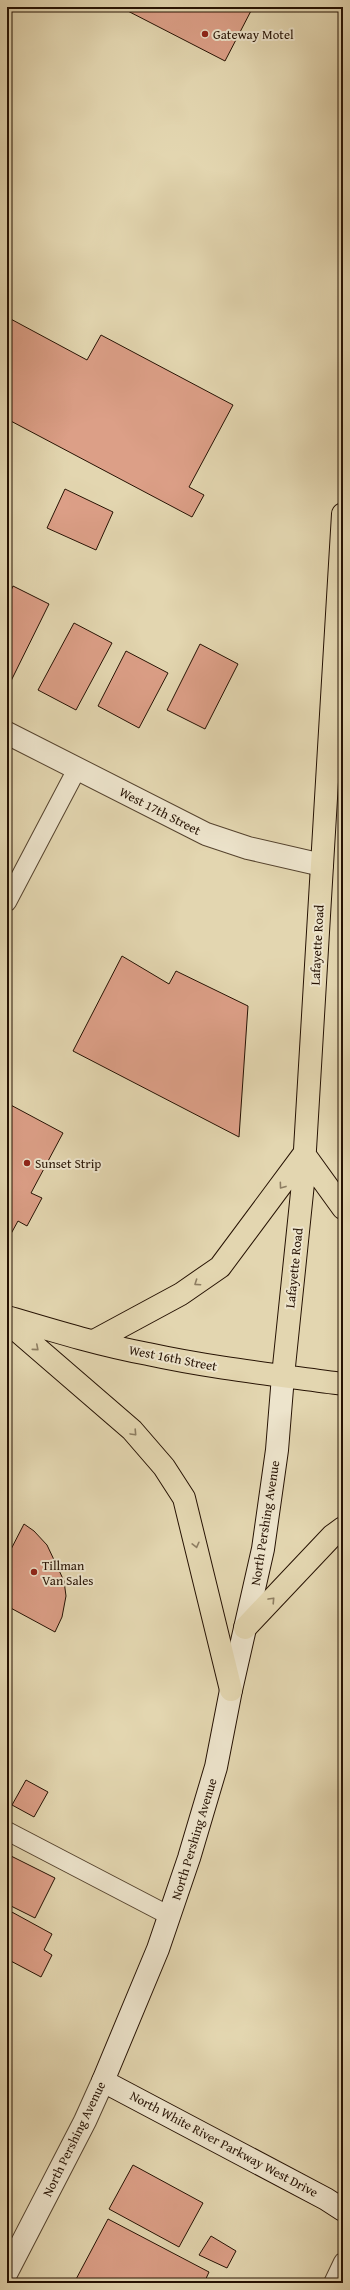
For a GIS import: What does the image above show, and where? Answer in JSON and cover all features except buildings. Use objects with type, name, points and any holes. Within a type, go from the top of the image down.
[{"type":"main road","name":"Lafayette Road","points":[[283,1376],[303,1183],[343,514]]},
{"type":"main road","name":"West 17th Street","points":[[7,733],[227,842],[322,865]]},
{"type":"main road","points":[[94,1341],[181,1294],[220,1267],[304,1154],[343,1208]]},
{"type":"main road","name":"West 16th Street","points":[[7,1317],[76,1338],[182,1361],[343,1384]]},
{"type":"main road","points":[[7,1322],[132,1430],[164,1467],[184,1498],[231,1690]]},
{"type":"main road","name":"North Pershing Avenue","points":[[7,2272],[85,2121],[141,1993],[170,1916],[216,1767],[231,1690],[263,1549],[277,1450],[283,1376]]},
{"type":"main road","points":[[245,1628],[332,1536],[343,1528]]},
{"type":"main road","name":"North White River Parkway West Drive","points":[[103,2081],[326,2199],[343,2210]]},
{"type":"lane","points":[[7,902],[77,769]]},
{"type":"lane","points":[[7,1831],[170,1916]]},
{"type":"lane","points":[[333,2283],[343,2262]]},
{"type":"place","name":"Gateway Motel","points":[[205,34]]},
{"type":"place","name":"Sunset Strip","points":[[27,1163]]},
{"type":"place","name":"Tillman Van Sales","points":[[34,1572]]}]
